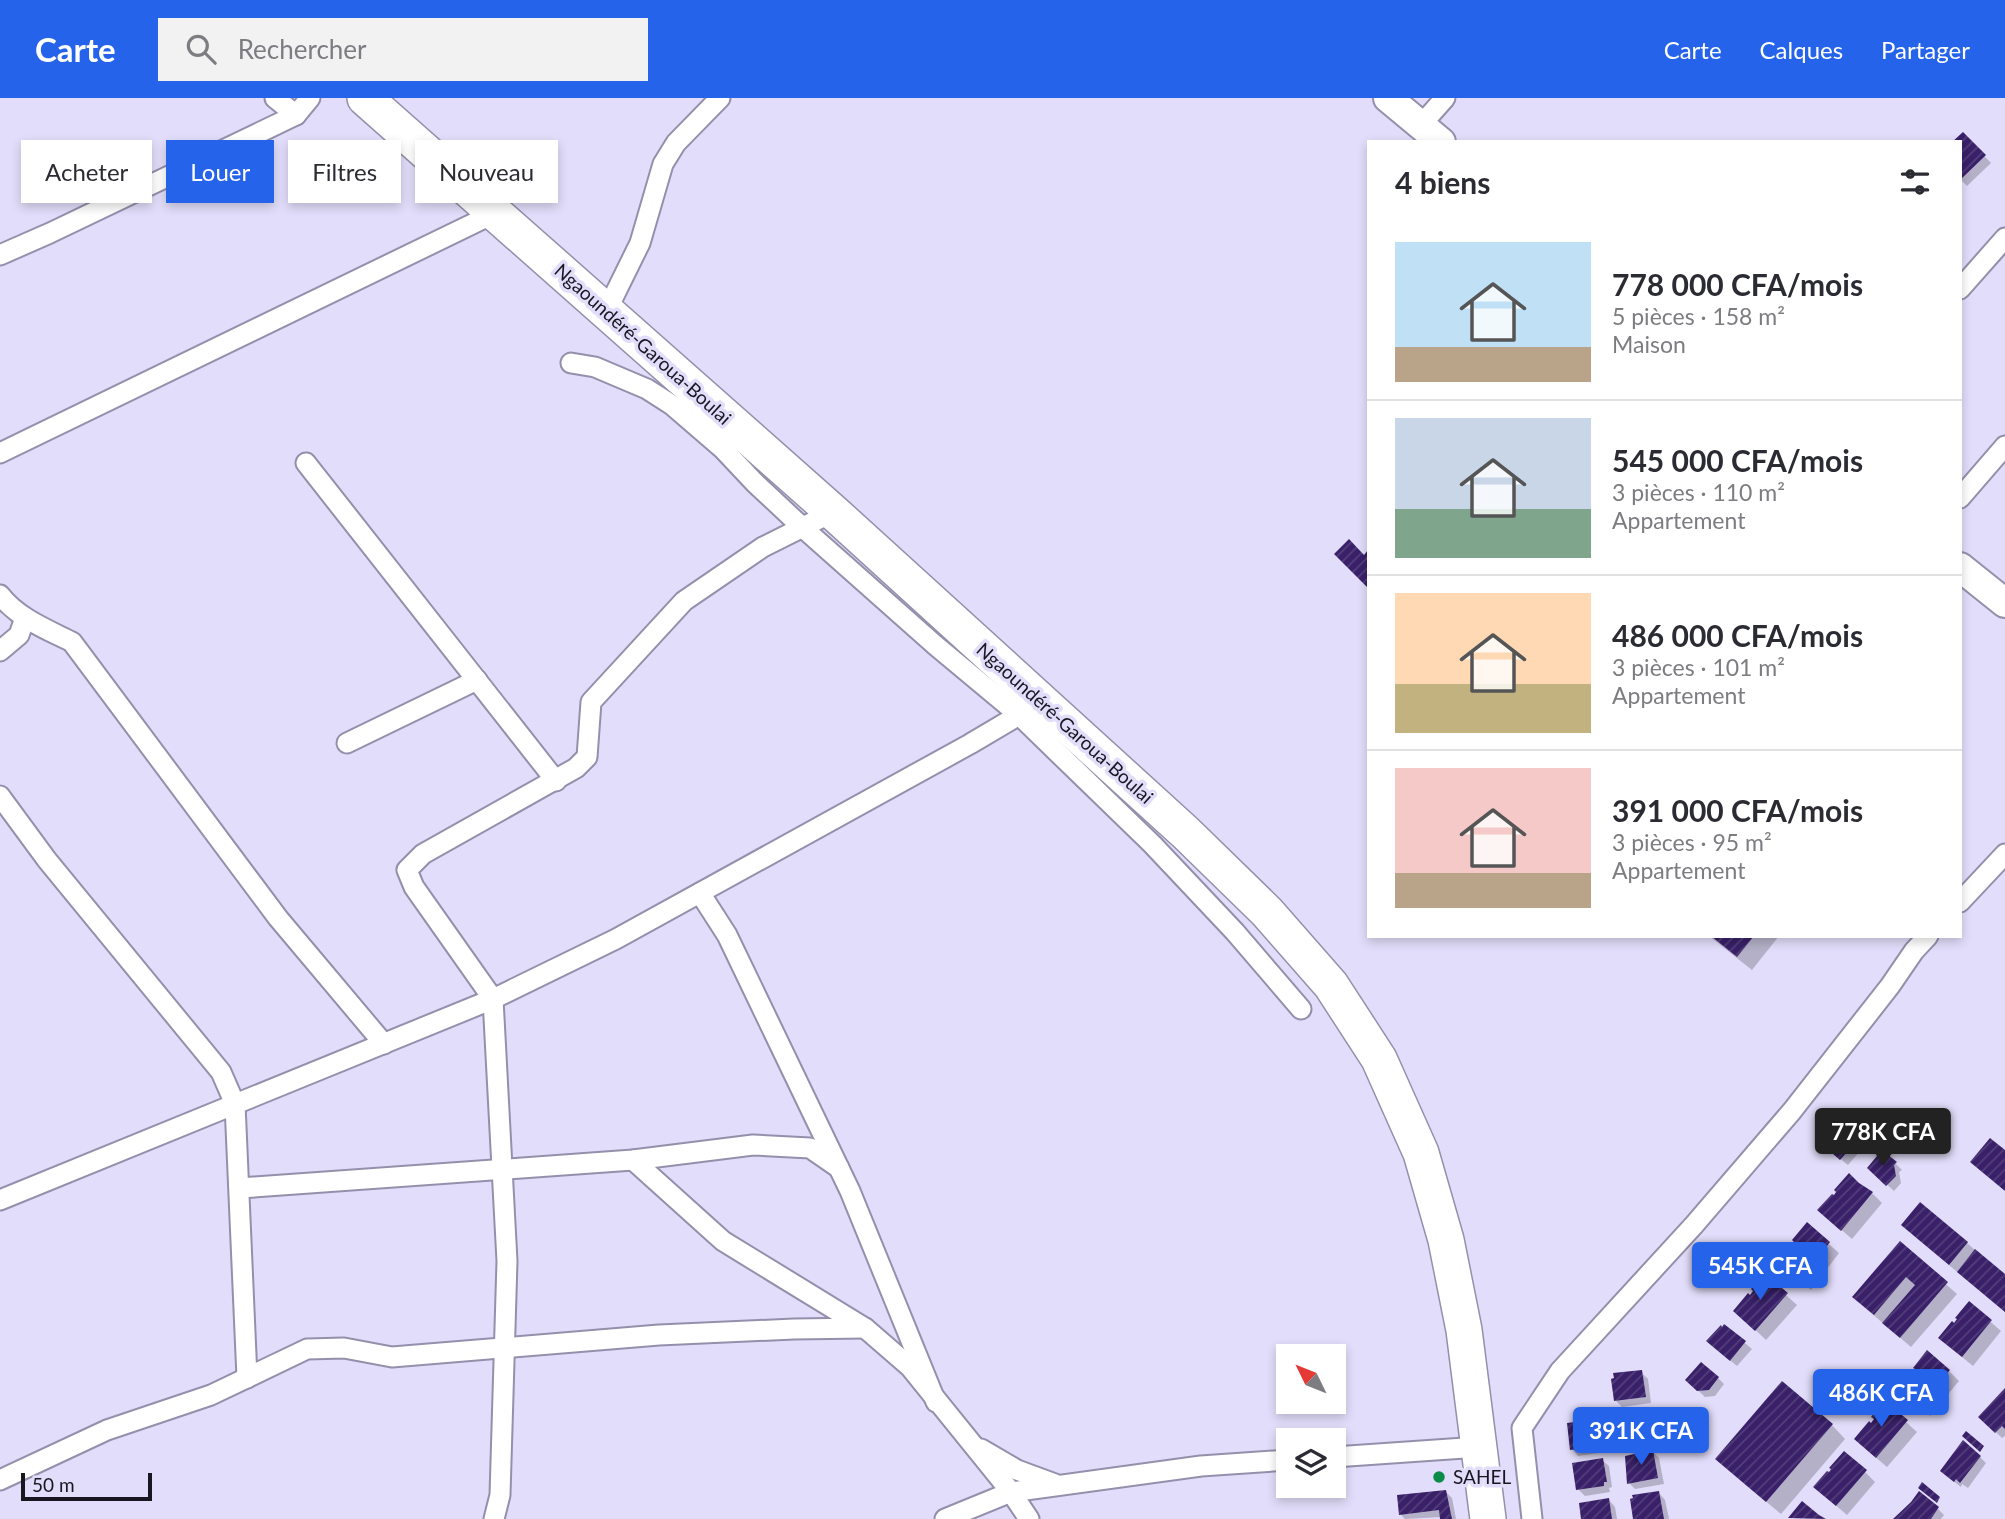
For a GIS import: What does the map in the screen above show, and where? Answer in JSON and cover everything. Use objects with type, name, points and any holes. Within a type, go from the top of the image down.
[{"type":"highway","name":"Ngaoundéré-Garoua-Boulai","points":[[365,98],[606,312],[817,520],[957,625],[1186,833],[1267,912],[1331,985],[1379,1059],[1421,1153],[1446,1240],[1464,1330],[1488,1519]]},
{"type":"street","points":[[275,98],[296,115]]},
{"type":"street","points":[[0,255],[296,115],[310,98]]},
{"type":"street","points":[[606,312],[640,243],[663,164],[676,143],[720,98]]},
{"type":"street","points":[[1388,98],[1431,133],[1445,98]]},
{"type":"street","points":[[0,453],[495,213]]},
{"type":"street","points":[[1962,287],[2005,238]]},
{"type":"street","points":[[571,363],[620,376],[648,389],[723,449],[755,483],[817,520],[955,662],[1019,715],[1152,844],[1235,932],[1301,1009]]},
{"type":"street","points":[[1962,496],[2005,446]]},
{"type":"street","points":[[306,463],[556,781]]},
{"type":"street","points":[[494,1519],[500,1495],[507,1261],[493,999],[414,887],[407,870],[423,854],[576,768],[587,757],[591,702],[684,601],[763,547],[817,520]]},
{"type":"street","points":[[1962,569],[2005,603]]},
{"type":"street","points":[[0,595],[25,618],[72,642],[278,918],[384,1044]]},
{"type":"street","points":[[0,651],[19,635],[25,618]]},
{"type":"street","points":[[955,662],[957,625]]},
{"type":"street","points":[[347,743],[477,680]]},
{"type":"street","points":[[0,1200],[493,999],[616,939],[1019,715]]},
{"type":"street","points":[[0,796],[47,860],[220,1072],[235,1104],[247,1378]]},
{"type":"street","points":[[1962,900],[2005,854]]},
{"type":"street","points":[[700,893],[727,935],[839,1168],[936,1402]]},
{"type":"street","points":[[1532,1519],[1522,1427],[1560,1371],[1694,1225],[1792,1111],[1926,938]]},
{"type":"street","points":[[240,1188],[633,1160],[753,1145],[810,1148],[839,1168]]},
{"type":"street","points":[[633,1160],[723,1241],[865,1328],[910,1367],[1011,1492],[1029,1519]]},
{"type":"street","points":[[0,1480],[107,1430],[211,1395],[307,1349],[344,1348],[392,1357],[659,1335],[865,1328]]},
{"type":"street","points":[[971,1444],[1017,1470],[1057,1485]]},
{"type":"street","points":[[1346,1456],[1479,1447]]},
{"type":"street","points":[[945,1519],[1011,1492],[1201,1466],[1276,1461]]},
{"type":"building","points":[[1963,132],[1986,155],[1962,178],[1962,140],[1954,140]]},
{"type":"building","points":[[1349,539],[1364,555],[1367,551],[1367,587],[1334,554]]},
{"type":"building","points":[[1713,938],[1752,938],[1737,957]]},
{"type":"building","points":[[1832,1124],[1838,1125],[1856,1142],[1840,1160],[1818,1141]]},
{"type":"building","points":[[1990,1138],[2005,1150],[2005,1191],[1970,1162]]},
{"type":"building","points":[[1882,1150],[1897,1162],[1894,1165],[1896,1176],[1886,1186],[1867,1168]]},
{"type":"building","points":[[1849,1173],[1873,1192],[1841,1231],[1817,1210],[1834,1195],[1834,1190]]},
{"type":"building","points":[[1920,1202],[1968,1242],[1949,1265],[1901,1225]]},
{"type":"building","points":[[1807,1222],[1830,1242],[1800,1281],[1775,1261],[1790,1243],[1792,1245],[1792,1240]]},
{"type":"building","points":[[1900,1241],[1948,1282],[1900,1338],[1882,1323],[1915,1285],[1906,1277],[1874,1315],[1852,1297]]},
{"type":"building","points":[[1975,1249],[2005,1274],[2005,1312],[1957,1272]]},
{"type":"building","points":[[1765,1274],[1788,1293],[1755,1331],[1733,1311],[1748,1293],[1750,1295],[1753,1291],[1751,1289]]},
{"type":"building","points":[[1969,1301],[1992,1320],[1962,1357],[1938,1338],[1952,1321],[1954,1323]]},
{"type":"building","points":[[1724,1324],[1746,1341],[1730,1361],[1706,1341]]},
{"type":"building","points":[[1927,1350],[1950,1370],[1919,1407],[1896,1388],[1910,1371],[1912,1373]]},
{"type":"building","points":[[1701,1362],[1719,1377],[1709,1390],[1697,1391],[1685,1380]]},
{"type":"building","points":[[1642,1370],[1646,1397],[1614,1401],[1611,1379],[1614,1378],[1613,1373]]},
{"type":"building","points":[[1782,1381],[1833,1424],[1766,1502],[1715,1459]]},
{"type":"building","points":[[2005,1388],[2005,1429],[2002,1426],[1995,1433],[1978,1417]]},
{"type":"building","points":[[1885,1401],[1908,1420],[1876,1458],[1854,1439],[1869,1421],[1871,1423],[1874,1419],[1871,1417]]},
{"type":"building","points":[[1647,1410],[1651,1438],[1622,1443],[1618,1415]]},
{"type":"building","points":[[1597,1419],[1600,1446],[1570,1450],[1567,1423]]},
{"type":"building","points":[[1966,1431],[1984,1446],[1980,1452],[1962,1436]]},
{"type":"building","points":[[1963,1440],[1981,1456],[1960,1483],[1956,1479],[1954,1482],[1940,1471]]},
{"type":"building","points":[[1653,1450],[1658,1478],[1627,1484],[1625,1456]]},
{"type":"building","points":[[1844,1451],[1867,1470],[1836,1506],[1813,1487],[1829,1472],[1829,1468]]},
{"type":"building","points":[[1603,1458],[1607,1482],[1604,1482],[1604,1486],[1576,1490],[1572,1463]]},
{"type":"building","points":[[1922,1482],[1940,1497],[1937,1503],[1918,1488]]},
{"type":"building","points":[[1446,1490],[1452,1519],[1440,1519],[1439,1510],[1399,1515],[1397,1495]]},
{"type":"building","points":[[1659,1491],[1664,1519],[1633,1519],[1630,1499],[1633,1498],[1632,1495]]},
{"type":"building","points":[[1919,1491],[1939,1507],[1931,1519],[1893,1519],[1911,1502]]},
{"type":"building","points":[[1609,1498],[1612,1519],[1581,1519],[1579,1503]]},
{"type":"building","points":[[1802,1501],[1819,1515],[1826,1519],[1788,1518]]},
{"type":"place","name":"SAHEL","points":[[1439,1477]]}]
